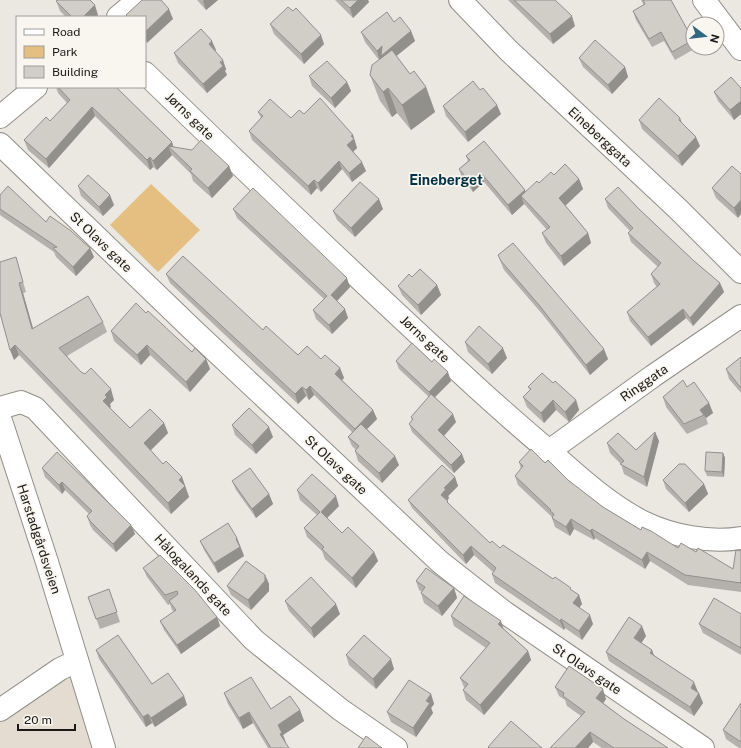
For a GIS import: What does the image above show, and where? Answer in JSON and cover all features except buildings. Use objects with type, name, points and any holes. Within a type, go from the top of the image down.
[{"type":"street","points":[[119,16],[138,0]]},
{"type":"street","name":"Eineberggata","points":[[460,0],[508,50],[678,209],[741,272]]},
{"type":"street","points":[[704,0],[741,49]]},
{"type":"street","name":"Jørns gate","points":[[146,74],[453,366],[549,451],[610,501],[643,522],[700,538],[727,540],[741,538]]},
{"type":"street","points":[[0,118],[35,88]]},
{"type":"street","name":"St Olavs gate","points":[[0,144],[181,318],[440,562],[504,612],[703,748]]},
{"type":"street","name":"Ringgata","points":[[549,451],[653,376],[741,316]]},
{"type":"street","name":"Hålogalands gate","points":[[0,408],[21,402],[35,408],[254,640],[341,710],[396,748]]},
{"type":"street","name":"Harstadgårdsveien","points":[[0,418],[7,464],[76,661],[104,748]]},
{"type":"street","points":[[0,710],[60,669],[76,661]]},
{"type":"shaded area","points":[[75,656],[106,748],[0,748],[0,706]]},
{"type":"green space","points":[[151,184],[200,230],[158,272],[110,225]]},
{"type":"district","name":"Eineberget","points":[[446,180]]}]
